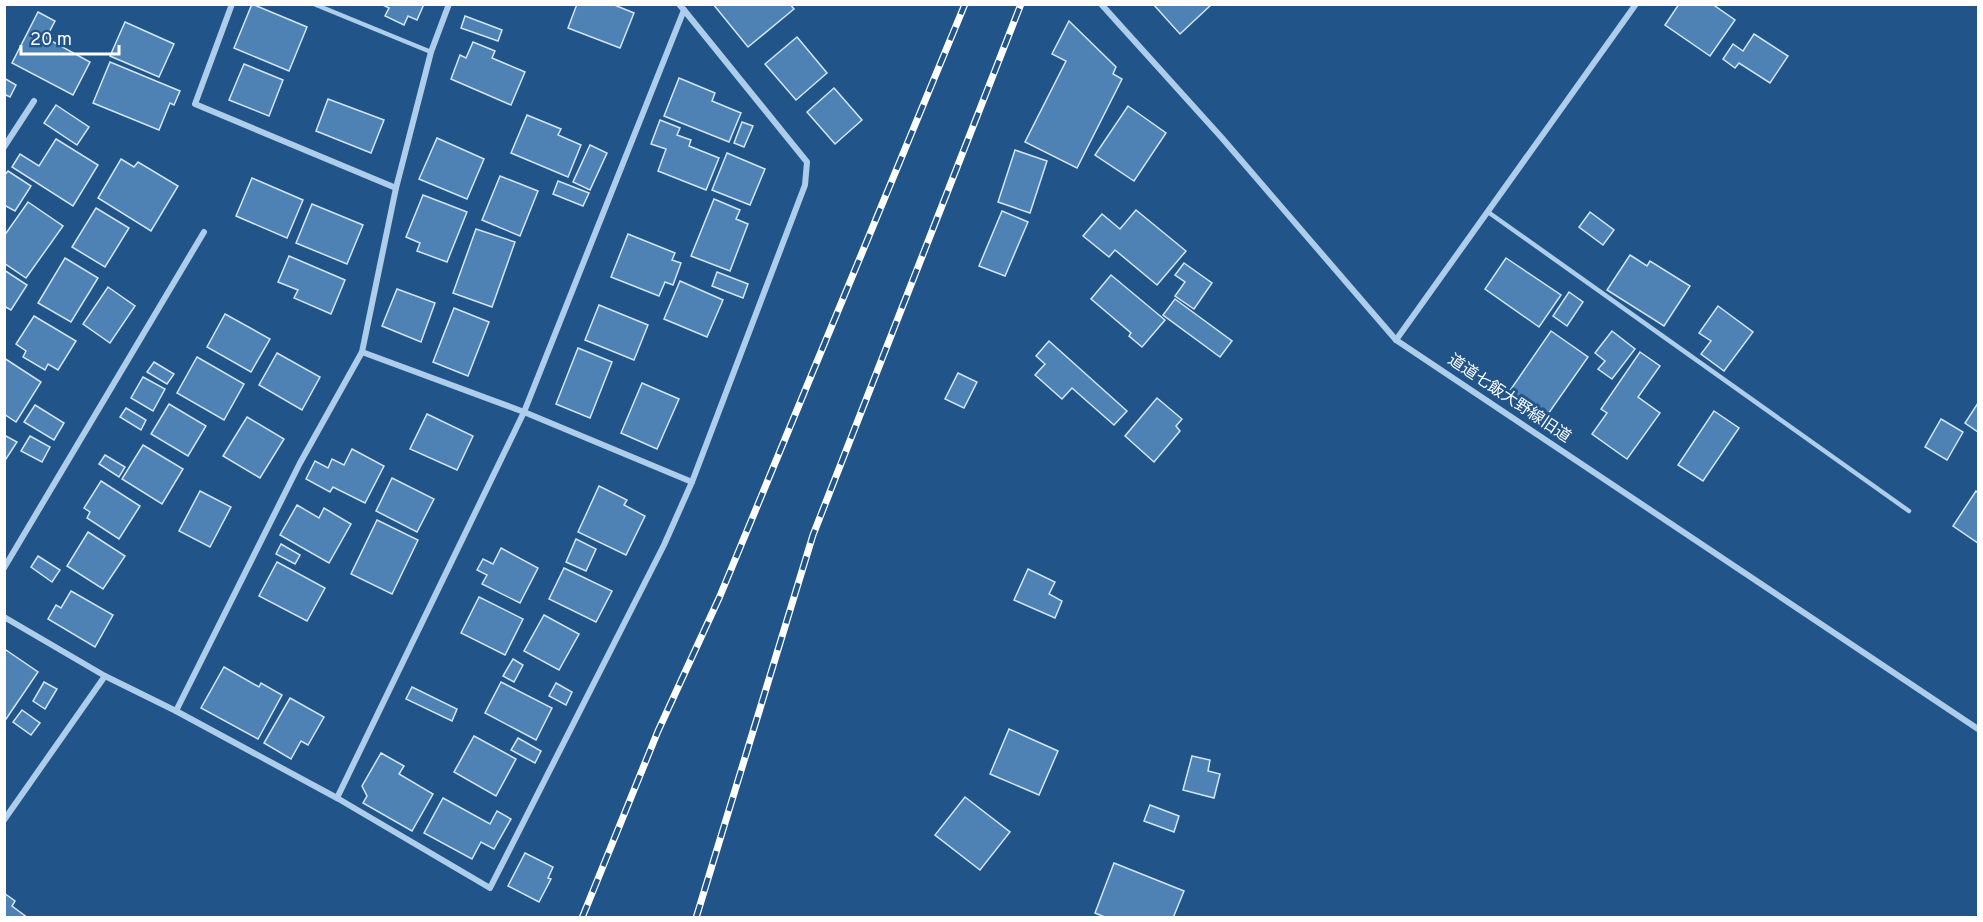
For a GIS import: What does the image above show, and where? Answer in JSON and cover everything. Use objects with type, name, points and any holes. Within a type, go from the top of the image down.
[{"type":"street","points":[[232,4],[195,105],[396,188]]},
{"type":"street","points":[[176,711],[300,463],[362,352],[396,188],[431,52],[449,4]]},
{"type":"street","name":"道道七飯大野線旧道","points":[[1101,4],[1222,138],[1396,340],[1978,729]]},
{"type":"street","points":[[1396,340],[1636,4]]},
{"type":"street","points":[[4,617],[105,676],[176,711],[337,798],[490,888],[663,545],[692,482],[805,185],[807,162],[681,7],[524,412],[337,798]]},
{"type":"street","points":[[4,147],[34,101]]},
{"type":"street","points":[[4,568],[204,232]]},
{"type":"street","points":[[362,352],[524,412],[692,482]]},
{"type":"street","points":[[4,820],[105,676]]},
{"type":"lane","points":[[314,4],[431,52]]},
{"type":"lane","points":[[1488,212],[1909,510]]},
{"type":"building","points":[[252,4],[307,27],[289,71],[234,48]]},
{"type":"building","points":[[381,4],[424,4],[417,20],[408,16],[404,25],[385,16],[389,8]]},
{"type":"building","points":[[577,4],[612,4],[634,13],[620,48],[568,28]]},
{"type":"building","points":[[713,4],[790,4],[794,9],[748,47]]},
{"type":"building","points":[[1153,4],[1212,4],[1180,34]]},
{"type":"building","points":[[1679,4],[1712,4],[1735,20],[1710,56],[1665,25]]},
{"type":"building","points":[[38,12],[55,21],[46,38],[90,62],[73,95],[12,63]]},
{"type":"building","points":[[465,16],[502,30],[498,41],[461,28]]},
{"type":"building","points":[[1069,21],[1116,67],[1113,74],[1122,79],[1077,168],[1025,142],[1066,61],[1052,54]]},
{"type":"building","points":[[125,22],[174,44],[159,77],[110,56]]},
{"type":"building","points":[[1754,34],[1788,56],[1770,83],[1739,63],[1735,68],[1723,59],[1733,44],[1743,51]]},
{"type":"building","points":[[797,37],[827,73],[796,100],[765,64]]},
{"type":"building","points":[[473,42],[495,51],[492,58],[525,72],[511,105],[451,79],[460,55],[466,58]]},
{"type":"building","points":[[110,62],[180,91],[174,105],[170,103],[159,130],[93,103]]},
{"type":"building","points":[[244,64],[283,80],[269,116],[229,100]]},
{"type":"building","points":[[4,78],[16,85],[10,97],[4,94]]},
{"type":"building","points":[[679,78],[715,93],[712,101],[741,113],[729,142],[664,116]]},
{"type":"building","points":[[834,88],[862,120],[835,144],[807,112]]},
{"type":"building","points":[[328,99],[384,120],[371,153],[316,131]]},
{"type":"building","points":[[56,105],[89,127],[77,145],[44,123]]},
{"type":"building","points":[[1128,106],[1166,133],[1134,181],[1095,155]]},
{"type":"building","points":[[527,115],[561,129],[558,135],[581,145],[568,177],[511,153]]},
{"type":"building","points":[[660,120],[680,128],[677,135],[691,140],[689,146],[719,158],[706,190],[658,171],[666,149],[651,144]]},
{"type":"building","points":[[742,122],[753,126],[744,147],[734,143]]},
{"type":"building","points":[[437,138],[484,159],[467,199],[419,179]]},
{"type":"building","points":[[56,139],[98,165],[73,206],[12,167],[20,154],[39,166]]},
{"type":"building","points":[[590,145],[607,153],[590,190],[573,182]]},
{"type":"building","points":[[1015,150],[1047,161],[1030,213],[998,202]]},
{"type":"building","points":[[727,153],[765,169],[750,205],[712,190]]},
{"type":"building","points":[[121,159],[134,167],[138,162],[178,186],[151,231],[98,198]]},
{"type":"building","points":[[8,171],[31,186],[15,211],[4,205],[4,176]]},
{"type":"building","points":[[500,176],[538,191],[520,236],[482,220]]},
{"type":"building","points":[[252,178],[303,200],[287,238],[236,216]]},
{"type":"building","points":[[558,181],[589,193],[583,206],[553,194]]},
{"type":"building","points":[[423,195],[467,212],[447,262],[417,251],[420,243],[406,237]]},
{"type":"building","points":[[714,199],[740,210],[736,219],[748,224],[730,271],[691,256]]},
{"type":"building","points":[[28,202],[63,226],[26,278],[4,263],[4,236]]},
{"type":"building","points":[[312,204],[363,225],[347,264],[296,243]]},
{"type":"building","points":[[96,208],[129,228],[105,267],[72,247]]},
{"type":"building","points":[[1136,210],[1186,251],[1157,285],[1115,250],[1109,257],[1083,236],[1102,214],[1120,229]]},
{"type":"building","points":[[1002,211],[1028,222],[1005,276],[979,266]]},
{"type":"building","points":[[1590,212],[1614,230],[1603,245],[1579,227]]},
{"type":"building","points":[[476,229],[515,242],[492,307],[453,293]]},
{"type":"building","points":[[628,234],[675,253],[672,260],[681,263],[673,285],[665,282],[659,296],[611,277]]},
{"type":"building","points":[[1630,255],[1647,266],[1650,261],[1690,286],[1664,326],[1607,290]]},
{"type":"building","points":[[289,256],[345,280],[331,314],[294,298],[298,290],[278,282]]},
{"type":"building","points":[[65,258],[98,278],[71,322],[38,303]]},
{"type":"building","points":[[1506,258],[1561,295],[1539,327],[1485,289]]},
{"type":"building","points":[[1184,263],[1212,283],[1194,309],[1175,296],[1185,282],[1175,275]]},
{"type":"building","points":[[4,270],[27,285],[11,310],[4,306]]},
{"type":"building","points":[[717,272],[748,284],[743,298],[712,286]]},
{"type":"building","points":[[1111,275],[1165,320],[1142,347],[1129,336],[1131,333],[1091,299]]},
{"type":"building","points":[[680,281],[723,300],[707,337],[664,319]]},
{"type":"building","points":[[108,287],[135,306],[110,343],[83,324]]},
{"type":"building","points":[[397,289],[435,303],[421,342],[382,326]]},
{"type":"building","points":[[1569,292],[1583,302],[1567,326],[1553,316]]},
{"type":"building","points":[[1175,299],[1232,341],[1220,357],[1163,315]]},
{"type":"building","points":[[599,305],[648,325],[634,360],[585,340]]},
{"type":"building","points":[[1718,306],[1753,332],[1724,371],[1701,354],[1711,341],[1699,333]]},
{"type":"building","points":[[454,308],[489,322],[468,376],[433,362]]},
{"type":"building","points":[[225,314],[270,339],[251,372],[207,347]]},
{"type":"building","points":[[34,316],[76,341],[58,370],[48,364],[45,370],[23,357],[26,351],[16,344]]},
{"type":"building","points":[[1551,331],[1588,357],[1546,417],[1509,392]]},
{"type":"building","points":[[1612,331],[1635,349],[1612,379],[1598,369],[1605,361],[1595,353]]},
{"type":"building","points":[[1049,341],[1127,411],[1114,425],[1072,388],[1062,399],[1035,375],[1045,364],[1036,356]]},
{"type":"building","points":[[578,348],[612,362],[590,418],[556,404]]},
{"type":"building","points":[[1640,352],[1660,366],[1638,397],[1660,413],[1627,459],[1592,434],[1607,413],[1601,409]]},
{"type":"building","points":[[277,353],[320,377],[302,410],[259,385]]},
{"type":"building","points":[[197,357],[244,384],[224,420],[177,393]]},
{"type":"building","points":[[4,358],[41,382],[16,422],[4,414]]},
{"type":"building","points":[[154,362],[174,374],[167,384],[147,372]]},
{"type":"building","points":[[958,373],[977,382],[964,408],[945,399]]},
{"type":"building","points":[[143,377],[165,389],[153,411],[131,398]]},
{"type":"building","points":[[642,383],[679,399],[657,449],[621,433]]},
{"type":"building","points":[[1157,398],[1182,419],[1176,426],[1180,431],[1154,462],[1125,436]]},
{"type":"building","points":[[1978,403],[1978,432],[1965,423]]},
{"type":"building","points":[[169,404],[206,426],[188,456],[151,434]]},
{"type":"building","points":[[35,405],[64,423],[54,440],[24,422]]},
{"type":"building","points":[[126,408],[146,420],[141,430],[120,417]]},
{"type":"building","points":[[1714,411],[1739,428],[1703,481],[1678,465]]},
{"type":"building","points":[[427,414],[473,436],[457,470],[410,449]]},
{"type":"building","points":[[247,417],[284,439],[260,478],[223,456]]},
{"type":"building","points":[[1941,419],[1963,432],[1947,460],[1925,447]]},
{"type":"building","points":[[4,435],[17,442],[4,462]]},
{"type":"building","points":[[30,436],[50,447],[42,462],[21,451]]},
{"type":"building","points":[[143,445],[183,469],[162,504],[122,479]]},
{"type":"building","points":[[352,449],[384,466],[365,503],[333,487],[330,492],[306,479],[315,461],[328,468],[332,459],[344,465]]},
{"type":"building","points":[[105,455],[125,467],[119,477],[99,464]]},
{"type":"building","points":[[392,478],[434,499],[417,532],[376,511]]},
{"type":"building","points":[[101,481],[140,506],[119,539],[87,518],[90,512],[84,508]]},
{"type":"building","points":[[599,486],[627,500],[624,505],[645,516],[626,555],[578,532]]},
{"type":"building","points":[[200,491],[231,507],[210,547],[179,531]]},
{"type":"building","points":[[1976,491],[1978,493],[1978,543],[1953,526]]},
{"type":"building","points":[[297,505],[319,518],[324,508],[351,524],[329,563],[280,535]]},
{"type":"building","points":[[377,520],[418,540],[392,594],[351,574]]},
{"type":"building","points":[[88,532],[125,556],[103,589],[67,566]]},
{"type":"building","points":[[576,539],[596,549],[586,571],[566,562]]},
{"type":"building","points":[[281,544],[300,555],[295,564],[276,554]]},
{"type":"building","points":[[501,548],[538,568],[520,603],[482,584],[487,575],[477,570],[483,559],[493,564]]},
{"type":"building","points":[[38,556],[60,570],[52,582],[31,567]]},
{"type":"building","points":[[277,562],[325,588],[307,621],[259,596]]},
{"type":"building","points":[[564,568],[612,591],[596,622],[549,599]]},
{"type":"building","points":[[1028,569],[1055,582],[1049,594],[1062,601],[1055,618],[1014,600]]},
{"type":"building","points":[[71,591],[113,615],[95,647],[48,619],[56,605],[61,608]]},
{"type":"building","points":[[479,597],[523,619],[505,655],[461,633]]},
{"type":"building","points":[[544,615],[579,634],[559,670],[524,651]]},
{"type":"building","points":[[6,650],[38,672],[4,722],[4,652]]},
{"type":"building","points":[[513,659],[523,665],[514,682],[503,676]]},
{"type":"building","points":[[224,667],[259,687],[261,683],[282,695],[258,739],[201,708]]},
{"type":"building","points":[[44,682],[57,689],[45,709],[33,701]]},
{"type":"building","points":[[501,682],[552,708],[536,740],[485,713]]},
{"type":"building","points":[[556,683],[572,692],[566,705],[549,696]]},
{"type":"building","points":[[412,687],[457,709],[452,721],[406,699]]},
{"type":"building","points":[[290,698],[324,717],[308,745],[301,741],[291,759],[264,743]]},
{"type":"building","points":[[22,710],[40,723],[31,735],[13,722]]},
{"type":"building","points":[[1009,729],[1058,751],[1039,795],[990,774]]},
{"type":"building","points":[[474,736],[516,759],[496,796],[454,772]]},
{"type":"building","points":[[518,738],[541,751],[535,763],[511,750]]},
{"type":"building","points":[[381,753],[404,766],[399,774],[433,794],[412,831],[363,803],[367,796],[362,786]]},
{"type":"building","points":[[1192,756],[1210,760],[1208,771],[1220,774],[1214,798],[1183,790]]},
{"type":"building","points":[[965,797],[1010,832],[980,870],[935,835]]},
{"type":"building","points":[[443,798],[490,824],[497,811],[511,819],[494,849],[481,842],[472,859],[424,833]]},
{"type":"building","points":[[1150,805],[1179,816],[1174,832],[1144,821]]},
{"type":"building","points":[[525,853],[553,867],[548,878],[551,879],[539,902],[508,886]]},
{"type":"building","points":[[1114,863],[1184,891],[1173,918],[1107,918],[1095,913]]},
{"type":"building","points":[[4,893],[15,901],[12,906],[28,918],[4,918]]},
{"type":"railway","points":[[582,918],[658,731],[720,596],[965,4]]},
{"type":"railway","points":[[696,918],[813,535],[1021,4]]}]
